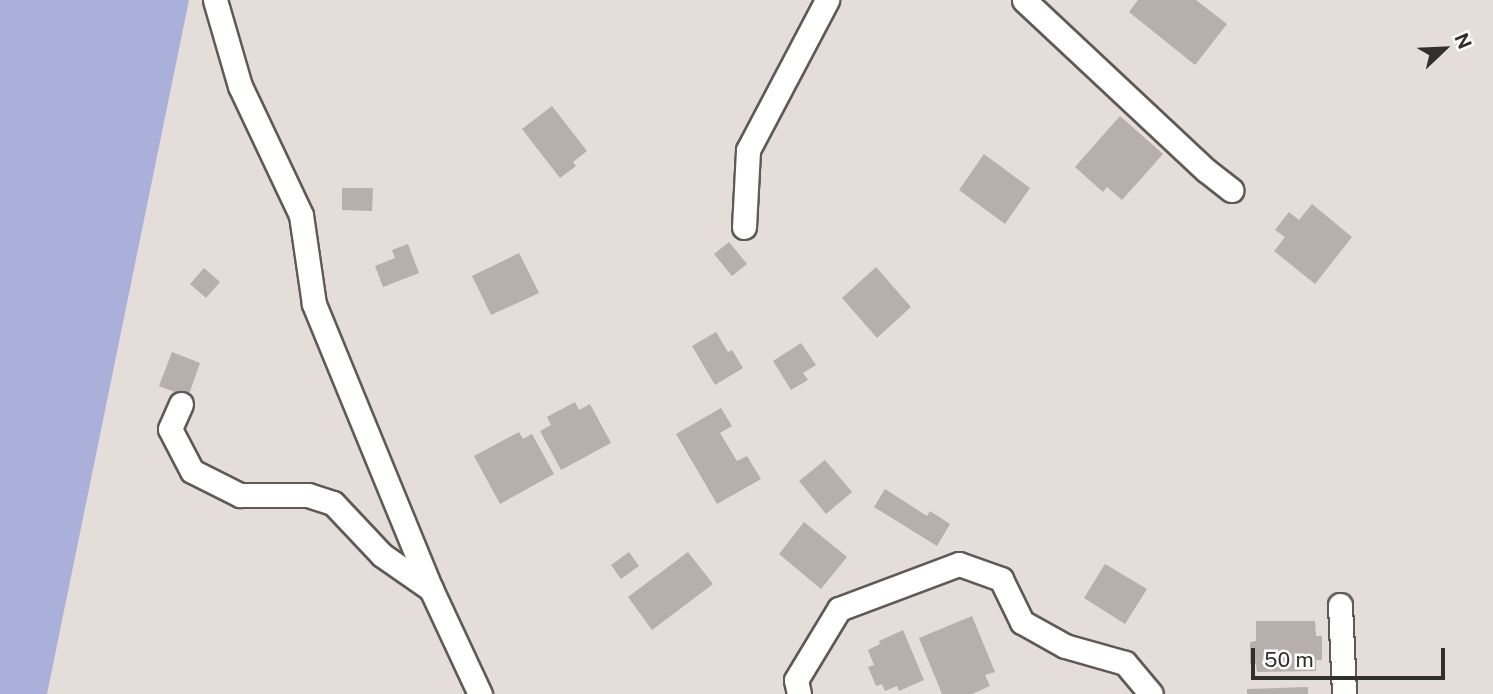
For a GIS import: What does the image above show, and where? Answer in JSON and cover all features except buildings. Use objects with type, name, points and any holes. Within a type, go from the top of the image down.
[{"type":"street","points":[[215,0],[240,86],[301,215],[314,304],[432,589],[480,694]]},
{"type":"street","points":[[744,227],[748,150],[827,0]]},
{"type":"street","points":[[1024,0],[1131,102],[1231,190]]},
{"type":"street","points":[[181,404],[170,429],[192,471],[240,495],[308,495],[333,503],[382,555],[432,589]]},
{"type":"street","points":[[799,694],[796,680],[839,609],[959,564],[1001,579],[1022,622],[1065,646],[1125,663],[1151,694]]},
{"type":"street","points":[[1339,605],[1344,694]]},
{"type":"shaded area","points":[[0,0],[189,0],[47,694],[0,694]]}]
